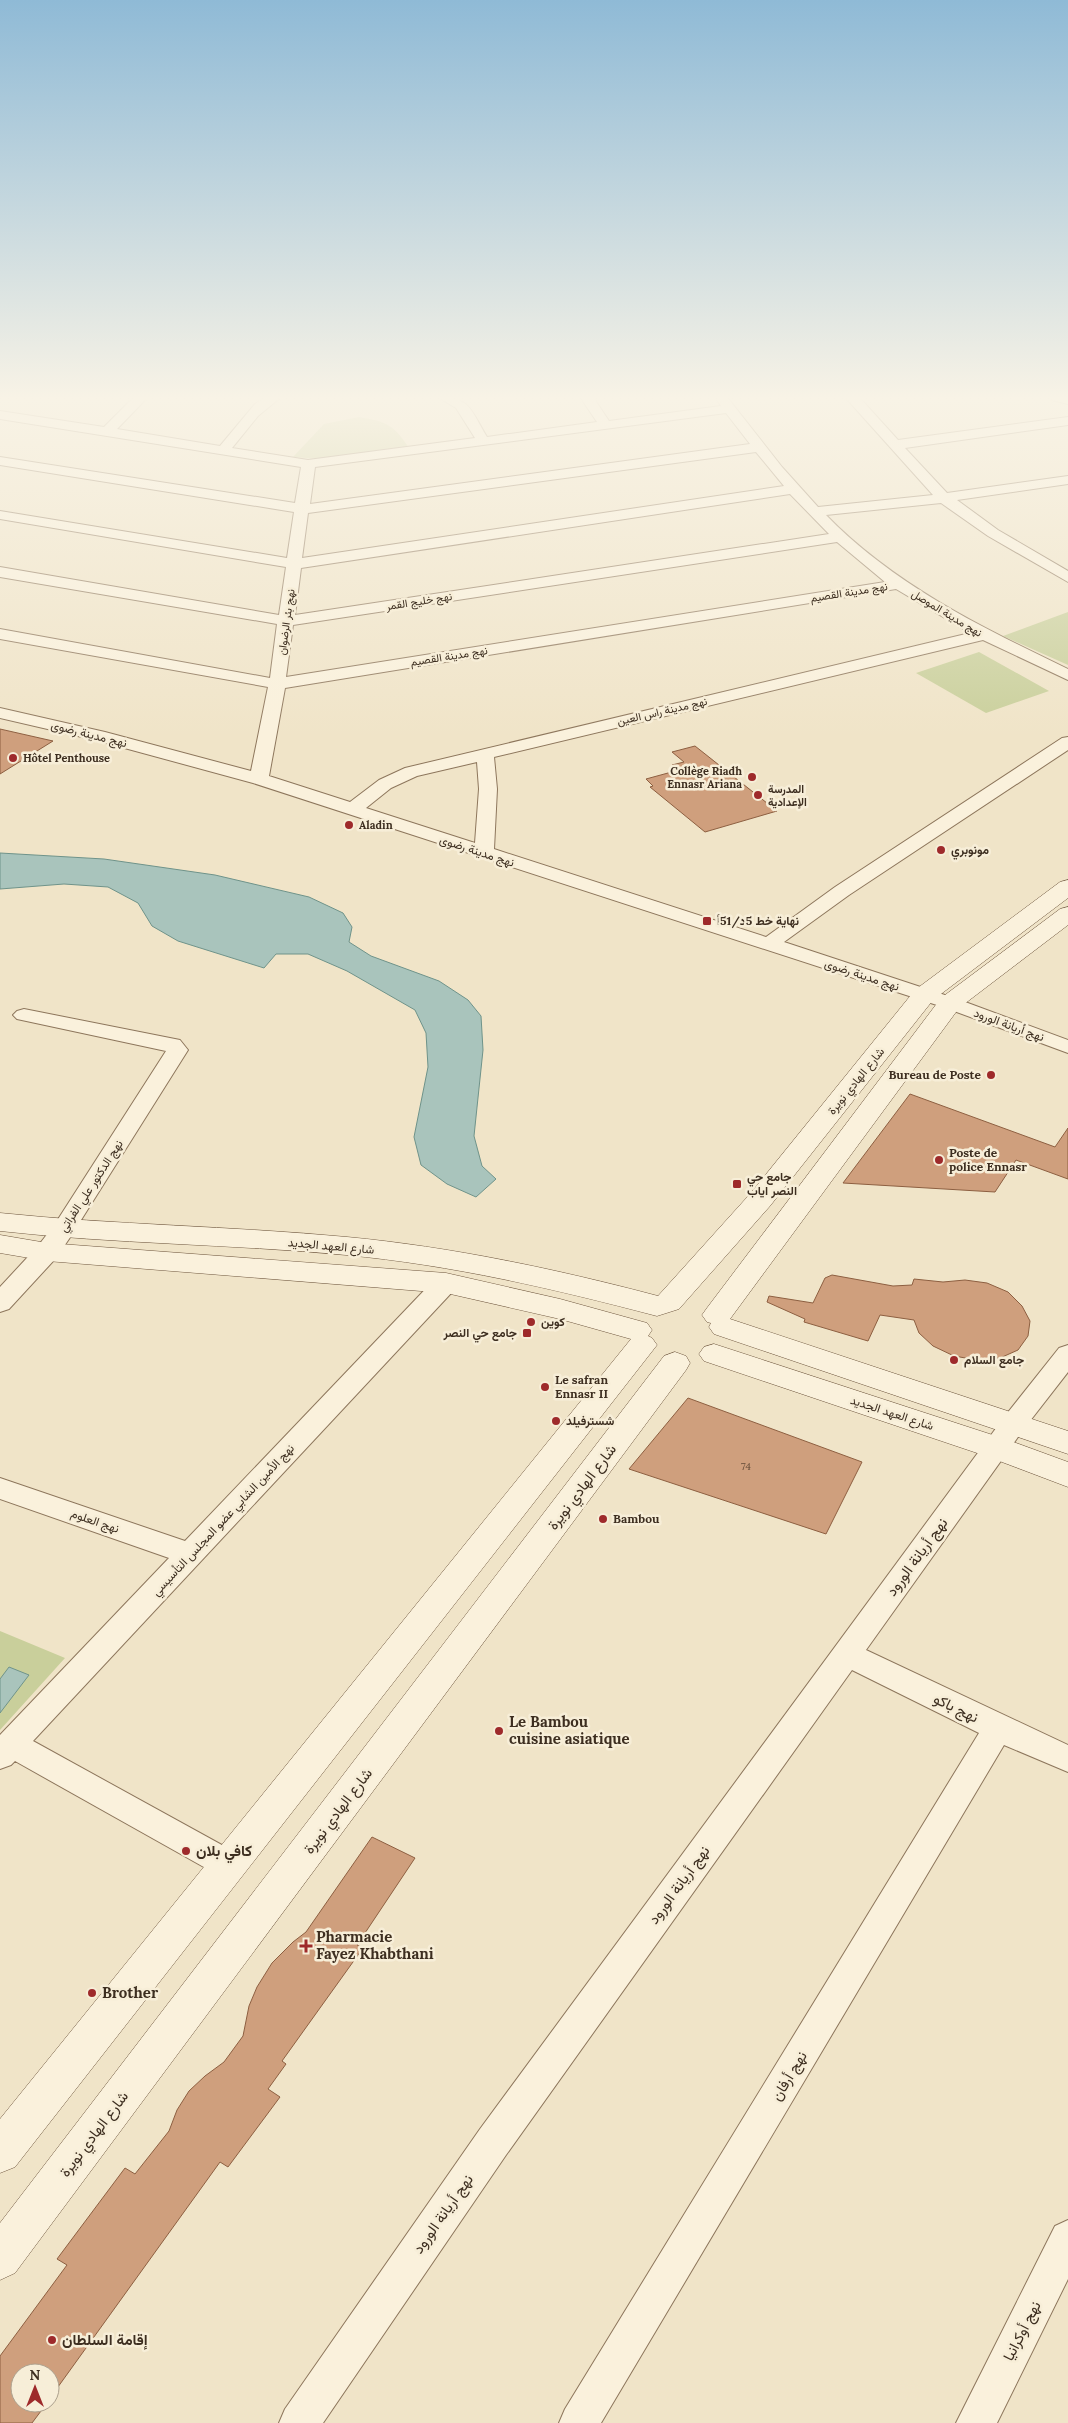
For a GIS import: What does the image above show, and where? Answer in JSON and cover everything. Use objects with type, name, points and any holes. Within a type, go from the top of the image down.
[{"type":"main road","name":"شارع الهادي نويرة","points":[[663,1304],[760,1200],[924,995],[1068,887]]},
{"type":"main road","points":[[0,1244],[47,1252],[215,1263],[446,1283],[560,1309],[640,1338],[656,1356],[675,1363],[696,1362],[950,1003],[1068,914]]},
{"type":"main road","name":"شارع العهد الجديد","points":[[0,1222],[63,1230],[348,1246],[458,1262],[574,1284],[663,1304]]},
{"type":"main road","points":[[0,2152],[229,1865],[640,1338],[643,1316],[663,1304],[700,1306],[718,1332]]},
{"type":"main road","name":"شارع العهد الجديد","points":[[718,1332],[1006,1435],[1068,1443]]},
{"type":"main road","name":"شارع الهادي نويرة","points":[[0,2258],[675,1363]]},
{"type":"main road","name":"شارع العهد الجديد","points":[[1006,1435],[1068,1475]]},
{"type":"street","name":"نهج بئر الرضوان","points":[[259,779],[277,684],[303,510]]},
{"type":"street","points":[[0,515],[294,564],[652,510]]},
{"type":"street","points":[[815,512],[833,510]]},
{"type":"street","points":[[961,510],[993,533],[1068,577]]},
{"type":"street","name":"نهج مدينة الموصل","points":[[815,512],[840,537],[899,584],[983,635],[1068,675]]},
{"type":"street","name":"نهج خليج القمر","points":[[0,572],[286,621],[840,537]]},
{"type":"street","name":"نهج مدينة القصيم","points":[[0,634],[277,684],[899,584]]},
{"type":"street","name":"نهج مدينة راس العين","points":[[352,810],[385,784],[398,777],[484,754],[983,635]]},
{"type":"street","name":"نهج مدينة رضوى","points":[[0,714],[99,736],[259,779],[950,1003]]},
{"type":"street","points":[[767,945],[842,891],[1068,742]]},
{"type":"street","points":[[484,754],[488,788],[484,853]]},
{"type":"street","name":"نهج أريانة الورود","points":[[950,1003],[1068,1046]]},
{"type":"street","name":"نهج الدكتور علي الفراتي","points":[[0,1303],[47,1252],[63,1230],[177,1050],[172,1045],[24,1015]]},
{"type":"street","name":"نهج الأمين الشابي عضو المجلس التأسيسي","points":[[6,1750],[446,1283]]},
{"type":"street","name":"نهج أريانة الورود","points":[[300,2423],[493,2142],[846,1654],[1006,1435],[1068,1354]]},
{"type":"street","name":"نهج العلوم","points":[[0,1488],[190,1554]]},
{"type":"street","name":"نهج باكو","points":[[846,1654],[998,1728],[1068,1759]]},
{"type":"street","name":"نهج أرفان","points":[[579,2423],[998,1728]]},
{"type":"street","points":[[6,1750],[229,1865]]},
{"type":"street","name":"نهج أوكرانيا","points":[[976,2423],[1068,2239]]},
{"type":"green space","points":[[1068,612],[1068,665],[1003,636]]},
{"type":"green space","points":[[979,652],[1049,691],[986,713],[916,673]]},
{"type":"green space","points":[[0,1631],[65,1658],[0,1730]]},
{"type":"water","points":[[0,853],[104,859],[215,875],[309,897],[343,913],[352,927],[349,942],[371,956],[439,981],[468,1000],[481,1016],[483,1050],[474,1136],[482,1166],[496,1179],[476,1197],[447,1184],[421,1165],[414,1137],[428,1067],[426,1033],[415,1010],[347,971],[308,954],[276,954],[264,968],[178,941],[152,926],[138,903],[108,887],[64,884],[0,889]]},
{"type":"water","points":[[9,1667],[29,1675],[0,1713],[0,1679]]},
{"type":"building","name":"Hôtel Penthouse","points":[[0,729],[53,741],[0,774]]},
{"type":"building","points":[[695,746],[777,811],[705,832],[650,787],[653,786],[646,779],[679,770],[672,765],[684,762],[672,752]]},
{"type":"building","name":"Poste de police Ennasr","points":[[910,1094],[1055,1147],[1068,1128],[1068,1179],[1016,1160],[995,1192],[843,1183]]},
{"type":"building","points":[[832,1275],[893,1286],[912,1285],[914,1279],[943,1282],[965,1280],[987,1283],[1008,1292],[1022,1306],[1030,1321],[1028,1336],[1018,1350],[1000,1358],[977,1360],[954,1356],[933,1346],[919,1333],[914,1320],[880,1315],[868,1341],[804,1322],[805,1319],[767,1302],[769,1296],[813,1303],[825,1278]]},
{"type":"building","points":[[688,1398],[862,1462],[826,1534],[629,1469]]},
{"type":"building","points":[[372,1837],[415,1858],[357,1945],[363,1948],[282,2061],[286,2064],[268,2089],[280,2097],[228,2167],[220,2162],[60,2384],[60,2363],[10,2363],[10,2413],[40,2413],[32,2423],[0,2423],[0,2356],[67,2265],[57,2259],[125,2168],[135,2174],[169,2131],[177,2110],[189,2091],[224,2062],[243,2036],[249,2006],[257,1987],[272,1963],[306,1932]]},
{"type":"place","name":"Hôtel Penthouse","points":[[13,758]]},
{"type":"place","name":"Collège Riadh Ennasr Ariana","points":[[752,777]]},
{"type":"place","name":"المدرسة الإعدادية","points":[[758,795]]},
{"type":"place","name":"Aladin","points":[[349,825]]},
{"type":"place","name":"مونوبري","points":[[941,850]]},
{"type":"place","name":"نهاية خط 5د/51أ","points":[[707,921]]},
{"type":"place","name":"Bureau de Poste","points":[[991,1075]]},
{"type":"place","name":"Poste de police Ennasr","points":[[939,1160]]},
{"type":"place","name":"جامع حي النصر اياب","points":[[737,1184]]},
{"type":"place","name":"كوين","points":[[531,1322]]},
{"type":"place","name":"جامع حي النصر","points":[[527,1333]]},
{"type":"place","name":"جامع السلام","points":[[954,1360]]},
{"type":"place","name":"Le safran Ennasr II","points":[[545,1387]]},
{"type":"place","name":"شسترفيلد","points":[[556,1421]]},
{"type":"place","name":"Bambou","points":[[603,1519]]},
{"type":"place","name":"Le Bambou cuisine asiatique","points":[[499,1731]]},
{"type":"place","name":"كافي بلان","points":[[186,1851]]},
{"type":"place","name":"Pharmacie Fayez Khabthani","points":[[306,1946]]},
{"type":"place","name":"Brother","points":[[92,1993]]},
{"type":"place","name":"إقامة السلطان","points":[[52,2340]]}]
